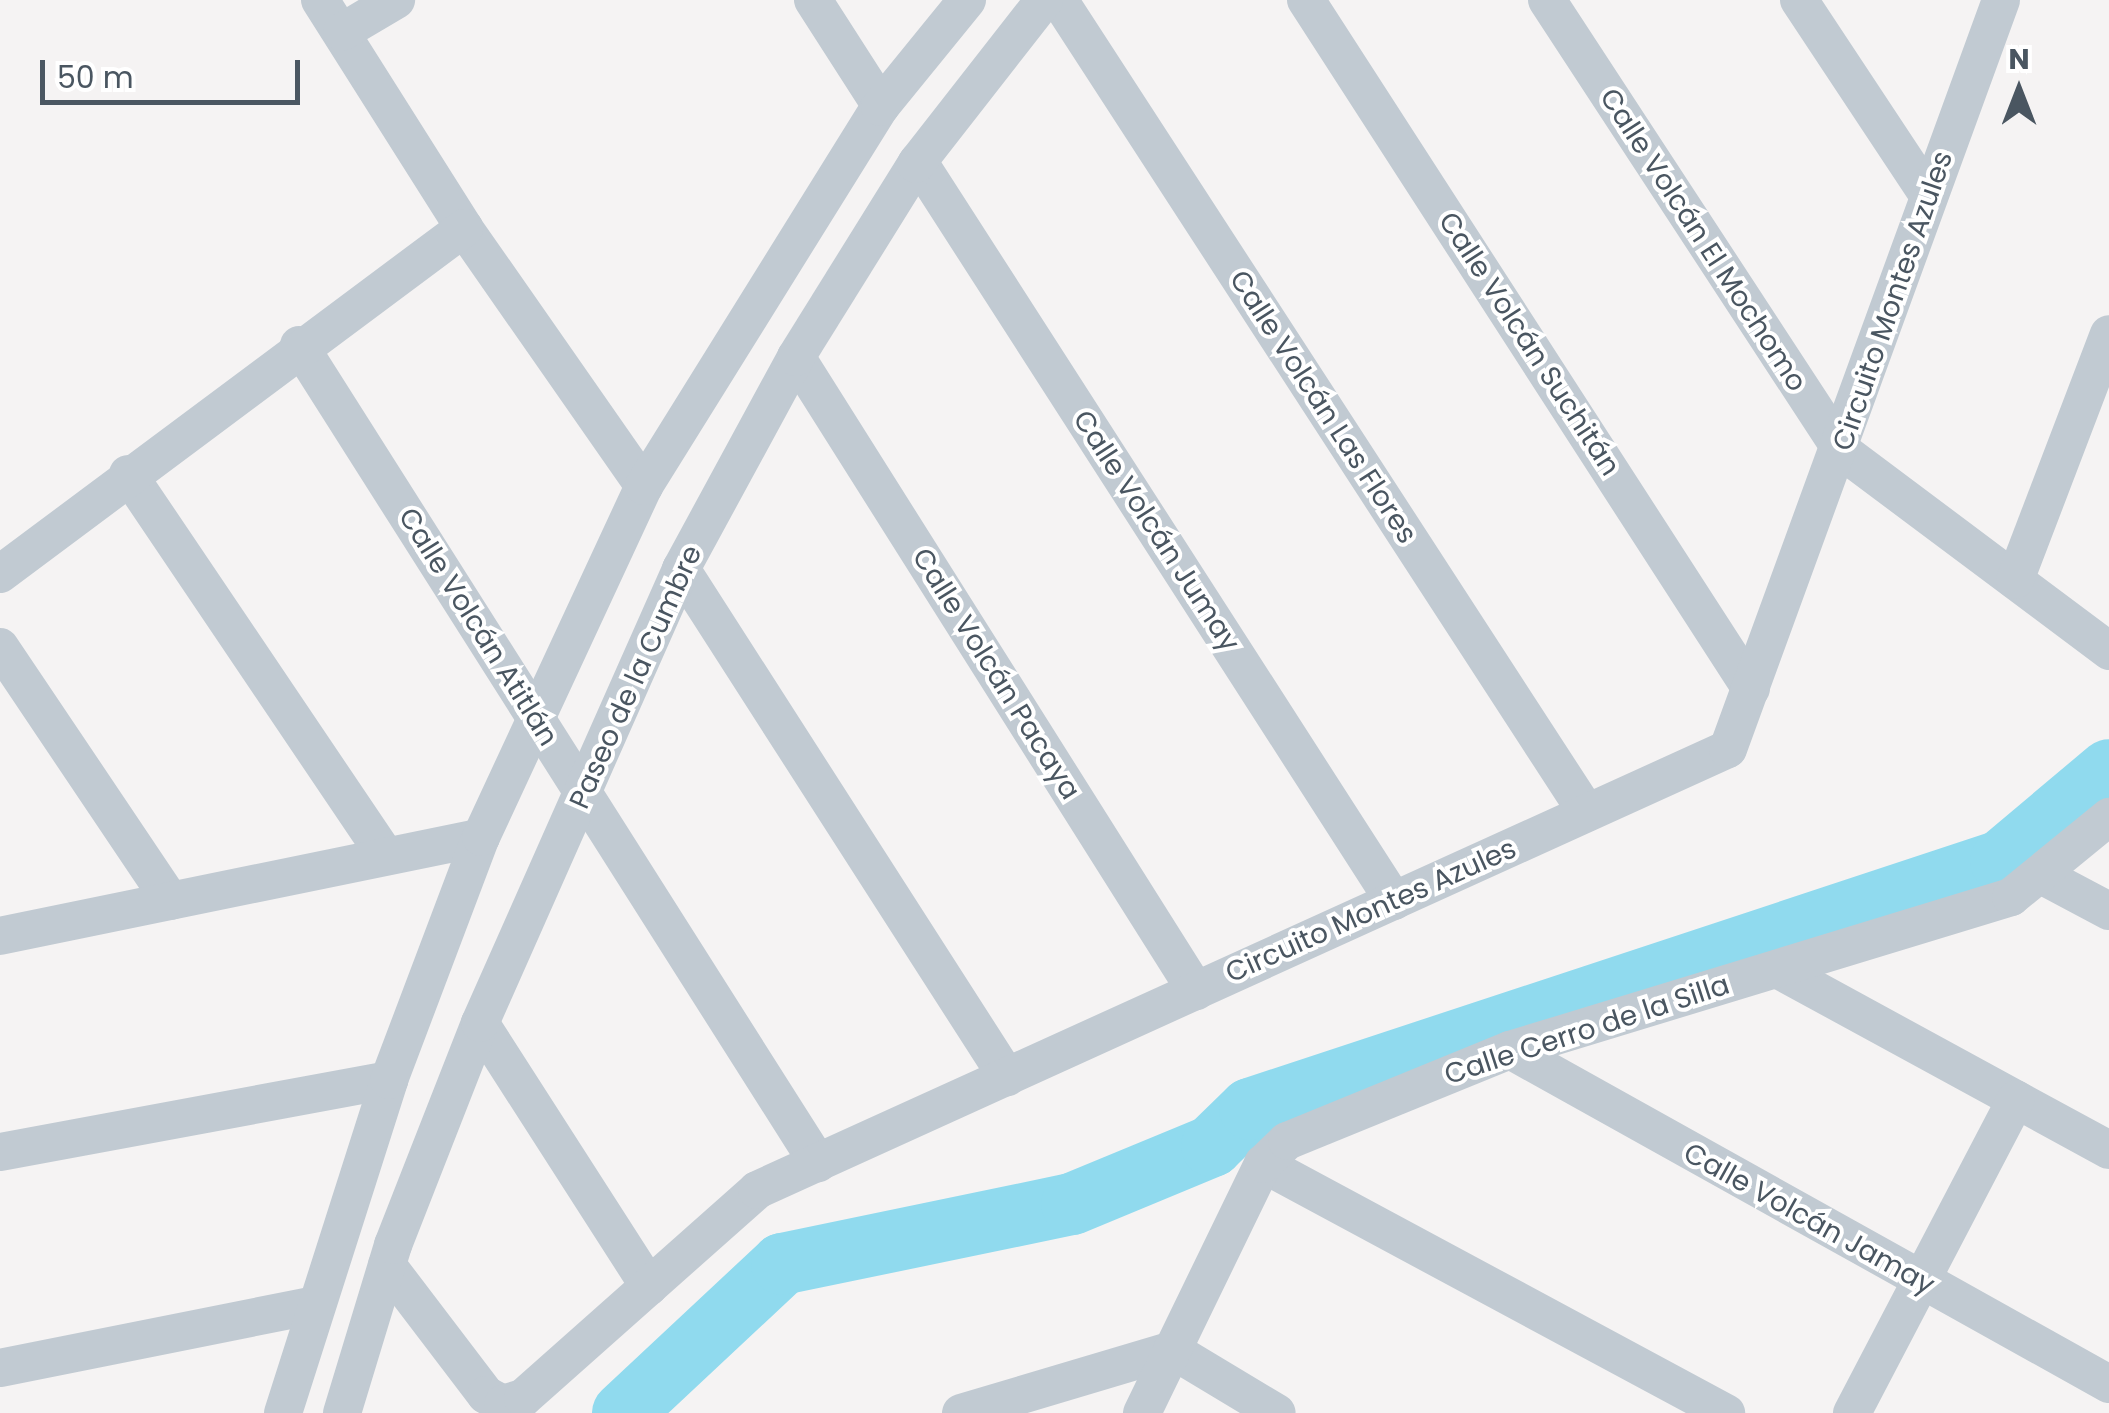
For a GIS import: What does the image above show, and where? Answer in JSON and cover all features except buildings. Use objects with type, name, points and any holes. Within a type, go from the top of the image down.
[{"type":"street","points":[[320,0],[464,228],[644,486]]},
{"type":"street","points":[[342,32],[396,0]]},
{"type":"street","points":[[813,0],[881,106]]},
{"type":"street","points":[[282,1413],[388,1080],[481,837],[644,486],[881,106],[967,0]]},
{"type":"street","name":"Paseo de la Cumbre","points":[[342,1413],[388,1265],[480,1023],[682,569],[796,357],[918,162],[1044,0]]},
{"type":"street","name":"Calle Volcán Las Flores","points":[[1059,0],[1586,813]]},
{"type":"street","name":"Calle Volcán Suchitán","points":[[1306,0],[1751,688]]},
{"type":"street","name":"Calle Volcán El Mochomo","points":[[1546,0],[1842,450],[2109,651]]},
{"type":"street","points":[[1799,0],[1928,195]]},
{"type":"street","name":"Circuito Montes Azules","points":[[388,1265],[486,1395],[503,1404],[523,1398],[756,1190],[1728,750],[1842,450],[1928,195],[2001,0]]},
{"type":"street","name":"Calle Volcán Jumay","points":[[918,162],[1394,901]]},
{"type":"street","points":[[0,574],[299,345],[464,228]]},
{"type":"street","points":[[2014,580],[2102,379],[2109,334]]},
{"type":"street","name":"Calle Volcán Atitlán","points":[[299,345],[818,1163]]},
{"type":"street","name":"Calle Volcán Pacaya","points":[[796,357],[1196,991]]},
{"type":"street","points":[[128,474],[384,854]]},
{"type":"street","points":[[682,569],[1007,1077]]},
{"type":"street","points":[[0,648],[171,902]]},
{"type":"street","name":"Calle Cerro de la Silla","points":[[1142,1413],[1264,1164],[1287,1140],[1510,1050],[2011,897],[2043,876],[2109,817]]},
{"type":"street","points":[[0,936],[481,837]]},
{"type":"street","points":[[2043,876],[2109,911]]},
{"type":"street","points":[[1778,968],[2109,1150]]},
{"type":"street","points":[[480,1023],[649,1286]]},
{"type":"street","name":"Calle Volcán Jamay","points":[[1510,1050],[1920,1283],[2109,1384]]},
{"type":"street","points":[[0,1152],[388,1080]]},
{"type":"street","points":[[1852,1413],[2016,1099]]},
{"type":"street","points":[[1264,1164],[1726,1413]]},
{"type":"street","points":[[0,1368],[315,1304]]},
{"type":"street","points":[[961,1413],[1172,1350],[1278,1413]]},
{"type":"waterway","points":[[623,1413],[782,1264],[1072,1204],[1212,1146],[1250,1109],[2001,861],[2109,770]]}]
